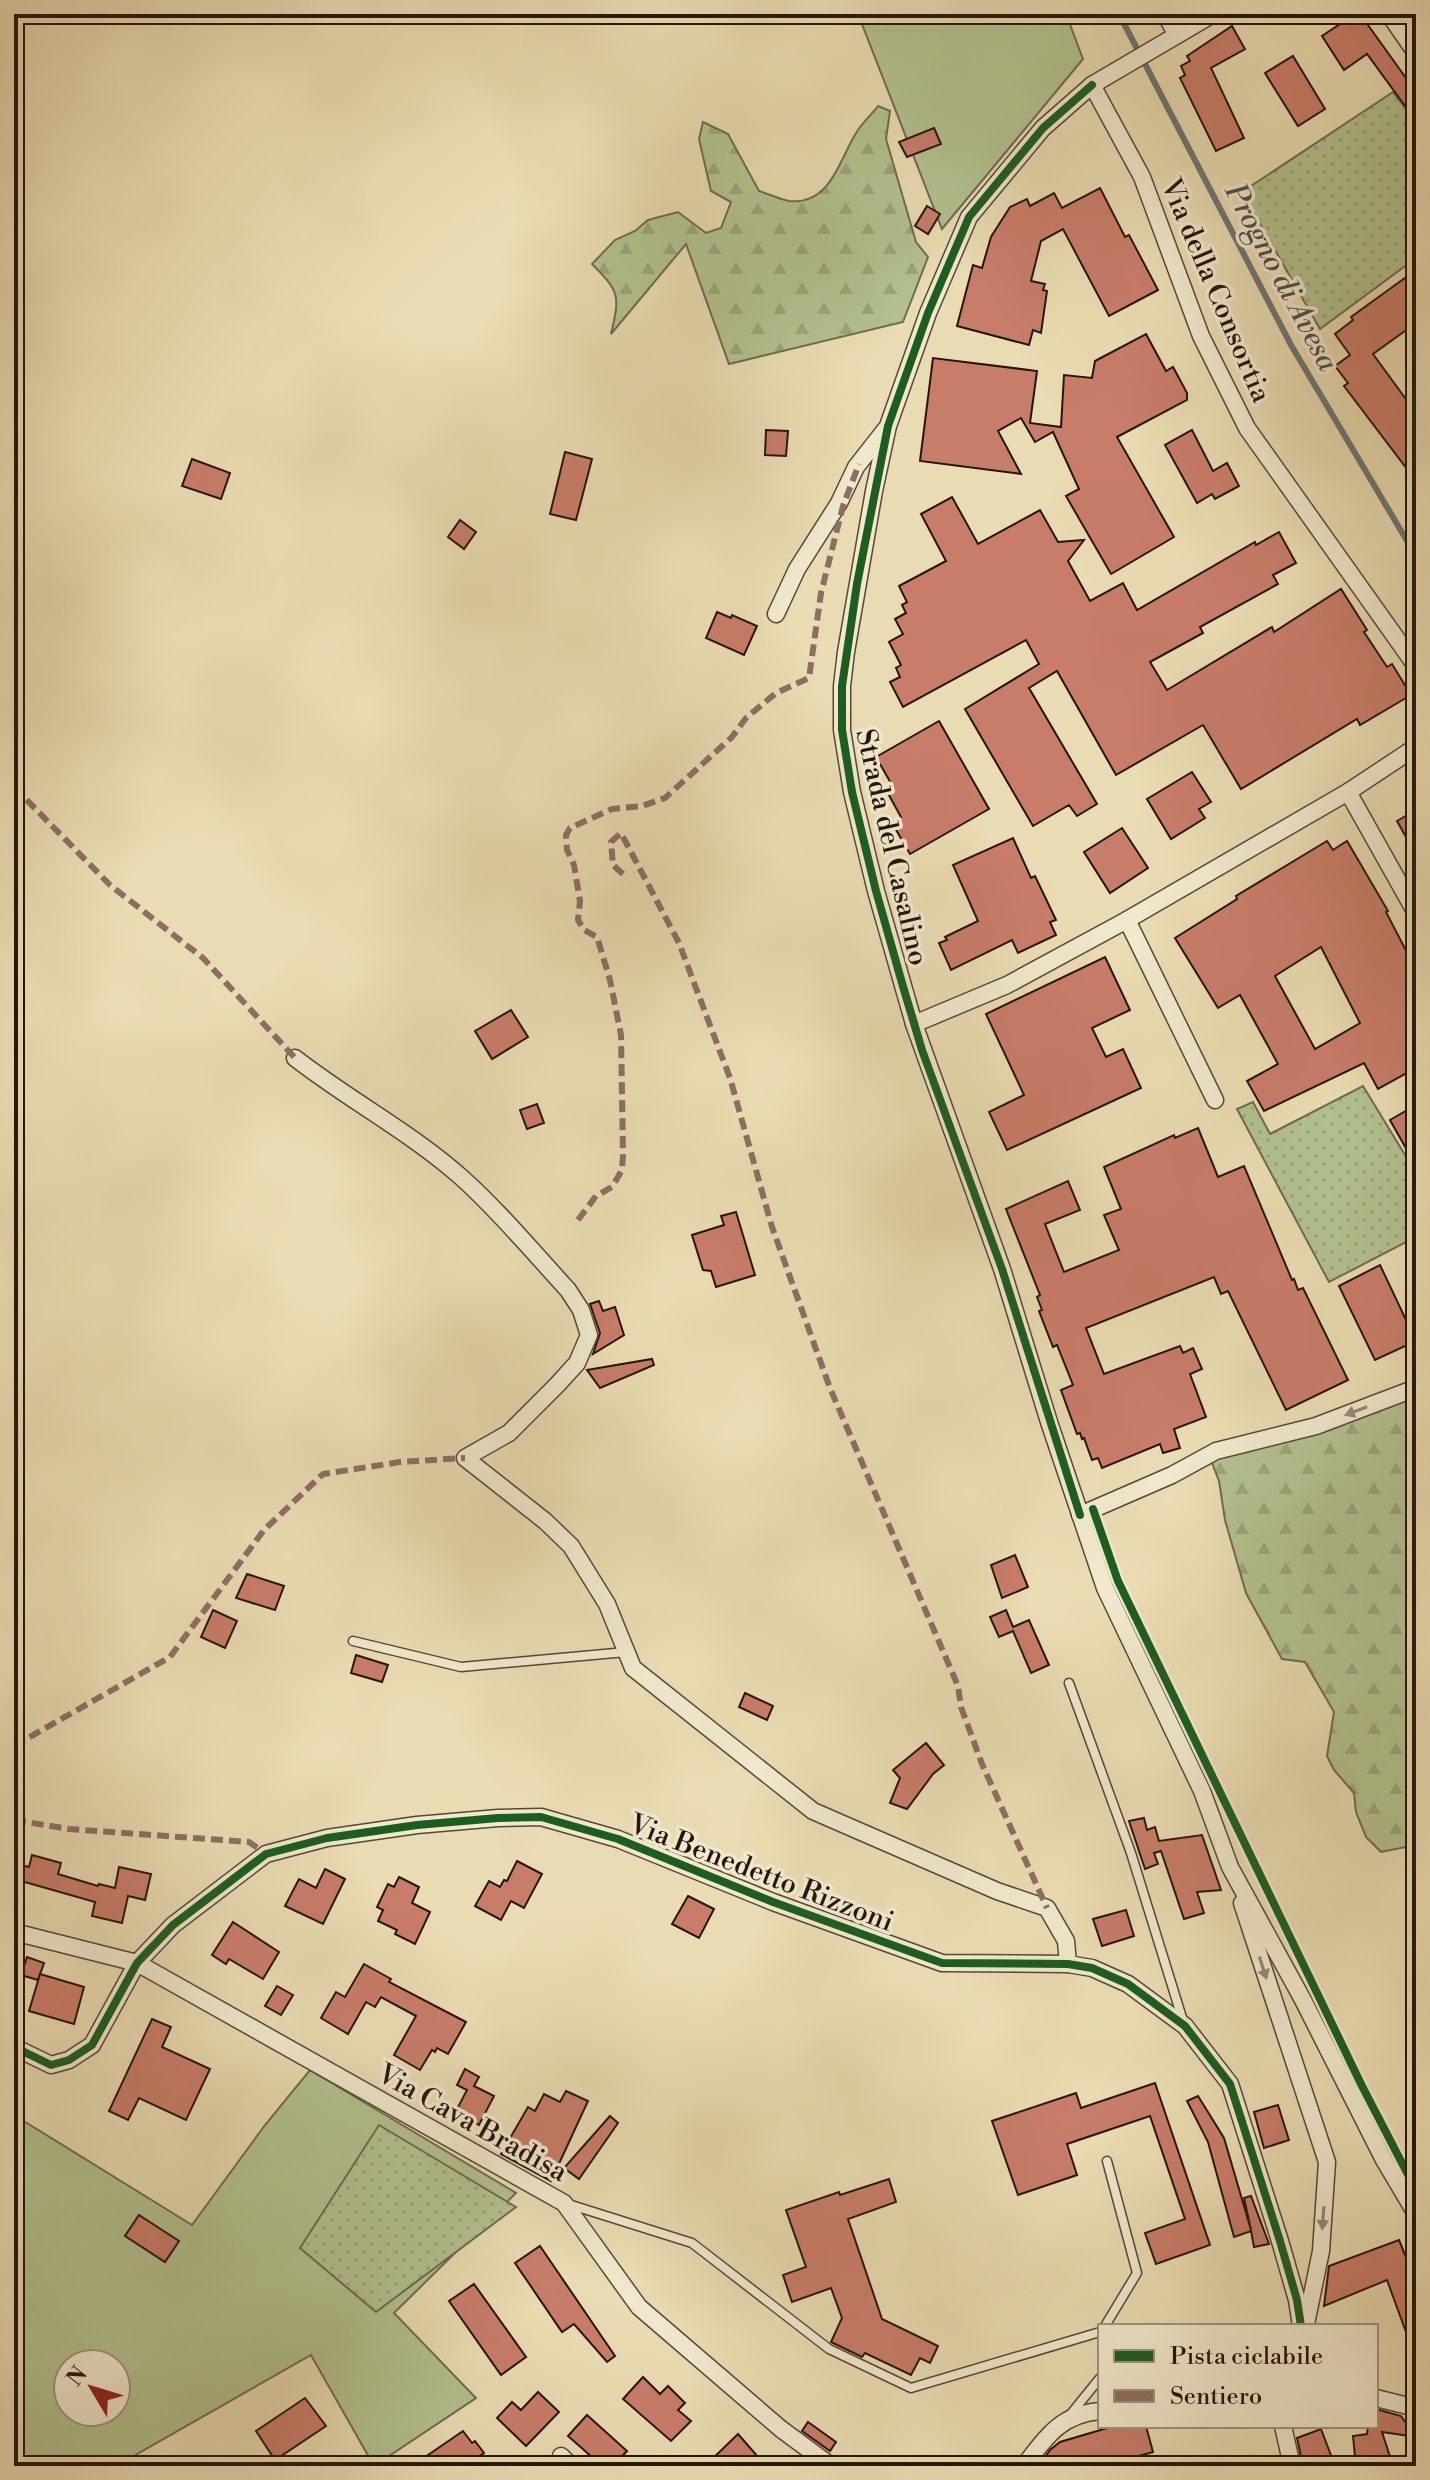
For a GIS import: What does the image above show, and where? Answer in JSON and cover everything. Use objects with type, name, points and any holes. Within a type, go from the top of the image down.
[{"type":"street","points":[[1165,14],[1177,35]]},
{"type":"street","name":"Strada del Casalino","points":[[1213,14],[1092,85],[1043,128],[969,217],[928,313],[888,426],[846,652],[842,730],[852,792],[876,891],[914,1024],[1002,1269],[1080,1515],[1105,1588],[1202,1791],[1230,1867]]},
{"type":"street","points":[[1389,14],[1416,53]]},
{"type":"street","name":"Via della Consortia","points":[[1092,85],[1142,177],[1201,336],[1247,428],[1416,666]]},
{"type":"street","name":"Strada del Casalino","points":[[776,614],[797,569],[839,503],[856,467],[888,426]]},
{"type":"street","points":[[914,1024],[1007,985],[1127,920],[1348,792],[1416,747]]},
{"type":"street","points":[[1348,792],[1416,913]]},
{"type":"street","points":[[1127,920],[1215,1100]]},
{"type":"street","points":[[295,1058],[402,1131],[461,1178],[568,1290],[581,1310],[589,1335],[577,1363],[509,1433],[465,1458],[545,1521],[571,1546],[607,1604],[633,1668],[813,1811],[997,1891],[1047,1908],[1066,1941],[1068,1964]]},
{"type":"street","points":[[1080,1515],[1172,1475],[1216,1451],[1316,1426],[1416,1388]]},
{"type":"street","name":"Via Benedetto Rizzoni","points":[[14,2047],[51,2065],[69,2060],[92,2045],[137,1963],[173,1925],[266,1854],[327,1838],[417,1825],[541,1817],[618,1839],[773,1902],[942,1963],[1068,1964],[1092,1968],[1128,1984],[1185,2026],[1230,2084],[1303,2324]]},
{"type":"street","points":[[1230,1867],[1303,2000],[1384,2160],[1416,2214]]},
{"type":"street","points":[[1230,1867],[1327,2162],[1321,2251],[1304,2324]]},
{"type":"street","name":"Via Cava Bradisa","points":[[14,1932],[137,1963],[564,2203],[639,2307],[781,2429],[831,2466]]},
{"type":"street","points":[[1378,2398],[1416,2408]]},
{"type":"street","points":[[1024,2466],[1067,2418],[1098,2411]]},
{"type":"street","points":[[1283,2428],[1292,2466]]},
{"type":"lane","points":[[353,1641],[461,1667],[626,1652]]},
{"type":"lane","points":[[1069,1683],[1131,1853],[1185,2026]]},
{"type":"lane","points":[[1106,2324],[1137,2273],[1107,2161]]},
{"type":"lane","points":[[564,2203],[692,2243],[829,2349],[911,2388],[1098,2333]]},
{"type":"lane","points":[[1067,2418],[1098,2380]]},
{"type":"green space","points":[[858,14],[1066,14],[1083,59],[942,229]]},
{"type":"green space","points":[[1393,92],[1416,122],[1416,258],[1320,329],[1242,192]]},
{"type":"green space","points":[[878,106],[890,111],[886,139],[916,242],[928,257],[903,322],[729,364],[686,244],[611,334],[616,311],[615,295],[608,281],[592,264],[615,240],[635,231],[648,220],[678,212],[706,233],[721,228],[731,202],[711,191],[699,139],[703,122],[728,134],[759,191],[789,201],[804,200],[825,188],[858,130]]},
{"type":"green space","points":[[1363,1086],[1416,1173],[1416,1237],[1329,1282],[1237,1109],[1253,1102],[1270,1134]]},
{"type":"green space","points":[[1416,1392],[1416,1845],[1381,1852],[1366,1837],[1356,1812],[1354,1793],[1334,1770],[1327,1756],[1334,1712],[1305,1662],[1282,1659],[1246,1593],[1211,1460]]},
{"type":"green space","points":[[310,2070],[516,2193],[394,2313],[476,2398],[374,2466],[311,2355],[116,2466],[14,2466],[14,2115],[192,2225],[265,2125]]},
{"type":"green space","points":[[379,2125],[516,2207],[376,2312],[300,2248]]},
{"type":"building","points":[[1355,14],[1360,14],[1416,92],[1416,121],[1367,54],[1344,70],[1322,36]]},
{"type":"building","points":[[1232,26],[1245,49],[1211,68],[1244,138],[1216,151],[1180,78],[1185,75],[1181,66],[1190,61],[1187,56]]},
{"type":"building","points":[[1293,56],[1325,109],[1298,126],[1265,73]]},
{"type":"building","points":[[934,128],[941,144],[907,157],[899,142]]},
{"type":"building","points":[[1100,188],[1125,237],[1129,235],[1158,290],[1109,316],[1063,229],[1041,241],[1031,281],[1045,284],[1043,290],[1047,291],[1041,333],[1033,330],[1029,345],[957,326],[973,265],[982,268],[991,237],[1010,207],[1027,199],[1030,206],[1054,193],[1062,208]]},
{"type":"building","points":[[927,206],[940,214],[928,234],[915,226]]},
{"type":"building","points":[[1416,270],[1416,323],[1373,354],[1416,413],[1416,461],[1407,469],[1344,386],[1348,383],[1335,366],[1350,355],[1335,334],[1353,320],[1351,317]]},
{"type":"building","points":[[1146,334],[1166,371],[1173,367],[1187,393],[1187,400],[1117,437],[1174,537],[1111,574],[1066,496],[1079,489],[1053,432],[1035,442],[1021,418],[998,431],[1021,474],[920,461],[933,358],[1037,371],[1030,423],[1061,427],[1064,375],[1092,378],[1095,361]]},
{"type":"building","points":[[766,430],[788,431],[786,456],[765,455]]},
{"type":"building","points":[[1192,430],[1213,471],[1227,463],[1239,486],[1215,499],[1212,494],[1197,503],[1165,445]]},
{"type":"building","points":[[565,452],[592,459],[576,520],[550,514]]},
{"type":"building","points":[[192,459],[230,473],[221,499],[182,486]]},
{"type":"building","points":[[952,497],[978,544],[1040,510],[1058,542],[1084,540],[1068,561],[1090,601],[1123,583],[1137,610],[1255,542],[1256,545],[1279,532],[1296,563],[1273,575],[1278,584],[1200,627],[1203,633],[1150,662],[1167,690],[1272,627],[1274,632],[1341,589],[1387,667],[1392,664],[1411,695],[1360,725],[1357,719],[1241,789],[1203,725],[1116,775],[1057,671],[1029,688],[1097,804],[1077,816],[1069,805],[1033,826],[965,709],[1039,664],[1026,640],[903,707],[890,682],[900,677],[896,668],[901,665],[889,642],[903,634],[895,619],[906,613],[902,605],[907,602],[899,586],[946,561],[921,514]]},
{"type":"building","points":[[460,520],[476,532],[464,549],[448,537]]},
{"type":"building","points":[[717,612],[757,626],[744,655],[706,638]]},
{"type":"building","points":[[939,721],[989,809],[910,854],[895,828],[898,827],[894,821],[901,817],[885,788],[892,785],[876,757]]},
{"type":"building","points":[[1192,772],[1211,802],[1199,809],[1205,818],[1171,839],[1147,799]]},
{"type":"building","points":[[1416,810],[1416,855],[1397,821]]},
{"type":"building","points":[[1122,828],[1148,868],[1110,893],[1084,852]]},
{"type":"building","points":[[1013,838],[1031,878],[1035,876],[1056,920],[1050,922],[1056,935],[1018,953],[1012,940],[951,970],[939,943],[978,921],[953,865]]},
{"type":"building","points":[[1327,841],[1333,850],[1347,841],[1388,911],[1416,970],[1416,1068],[1378,1089],[1364,1063],[1264,1111],[1247,1081],[1278,1064],[1240,995],[1218,1008],[1175,938],[1237,899],[1236,896]],"holes":[[[1321,947],[1360,1023],[1315,1049],[1275,976]]]},
{"type":"building","points":[[1105,957],[1130,1010],[1092,1028],[1106,1057],[1123,1049],[1141,1088],[1007,1150],[989,1112],[1024,1095],[986,1014]]},
{"type":"building","points":[[511,1010],[528,1037],[492,1059],[475,1031]]},
{"type":"building","points":[[537,1104],[544,1123],[527,1129],[520,1110]]},
{"type":"building","points":[[1416,1105],[1416,1166],[1390,1120]]},
{"type":"building","points":[[1198,1128],[1218,1177],[1244,1166],[1292,1280],[1298,1290],[1303,1288],[1348,1380],[1286,1410],[1228,1291],[1221,1294],[1214,1277],[1086,1328],[1104,1374],[1180,1346],[1183,1353],[1193,1348],[1202,1369],[1190,1374],[1206,1417],[1174,1429],[1180,1448],[1163,1453],[1160,1444],[1102,1468],[1098,1458],[1092,1460],[1084,1438],[1077,1434],[1061,1390],[1073,1385],[1039,1311],[1042,1310],[1037,1297],[1040,1295],[1006,1209],[1068,1181],[1080,1210],[1045,1224],[1064,1272],[1119,1250],[1104,1215],[1121,1209],[1104,1167],[1174,1135],[1175,1138]]},
{"type":"building","points":[[736,1212],[755,1275],[716,1287],[711,1271],[703,1270],[692,1235],[724,1225],[721,1216]]},
{"type":"building","points":[[1380,1265],[1416,1341],[1375,1360],[1339,1286]]},
{"type":"building","points":[[599,1301],[603,1311],[615,1307],[624,1335],[593,1354],[600,1333],[590,1304]]},
{"type":"building","points":[[652,1359],[654,1365],[600,1388],[587,1370]]},
{"type":"building","points":[[1015,1555],[1028,1587],[1002,1598],[991,1565]]},
{"type":"building","points":[[247,1574],[284,1586],[275,1610],[236,1598]]},
{"type":"building","points":[[213,1610],[237,1621],[225,1648],[201,1637]]},
{"type":"building","points":[[1006,1610],[1013,1627],[1029,1620],[1049,1665],[1031,1673],[1013,1631],[999,1637],[990,1617]]},
{"type":"building","points":[[356,1655],[388,1665],[382,1682],[351,1673]]},
{"type":"building","points":[[745,1693],[773,1706],[767,1720],[739,1707]]},
{"type":"building","points":[[926,1743],[944,1765],[933,1774],[907,1809],[890,1803],[900,1778],[893,1770]]},
{"type":"building","points":[[1144,1818],[1147,1830],[1155,1827],[1159,1841],[1202,1835],[1221,1890],[1197,1892],[1204,1913],[1184,1919],[1161,1851],[1154,1853],[1158,1864],[1145,1869],[1129,1821]]},
{"type":"building","points":[[32,1855],[61,1863],[58,1874],[98,1886],[115,1888],[119,1867],[151,1874],[145,1900],[128,1896],[122,1923],[92,1916],[95,1902],[14,1879],[14,1863],[29,1867]]},
{"type":"building","points":[[517,1861],[542,1874],[524,1908],[511,1901],[501,1920],[475,1906],[489,1881],[500,1887],[504,1880],[507,1881]]},
{"type":"building","points":[[325,1869],[345,1879],[323,1924],[285,1906],[299,1879],[316,1888]]},
{"type":"building","points":[[399,1877],[419,1887],[412,1903],[430,1912],[415,1944],[378,1921],[383,1910],[377,1907],[388,1884],[394,1887]]},
{"type":"building","points":[[688,1896],[714,1909],[699,1938],[672,1924]]},
{"type":"building","points":[[1126,1910],[1134,1936],[1102,1946],[1093,1919]]},
{"type":"building","points":[[233,1922],[279,1952],[263,1979],[229,1959],[226,1964],[212,1955]]},
{"type":"building","points":[[27,1957],[44,1963],[38,1980],[21,1975]]},
{"type":"building","points":[[364,1964],[391,1979],[389,1982],[466,2022],[448,2054],[437,2048],[435,2052],[432,2050],[420,2070],[394,2055],[416,2016],[381,1997],[375,2007],[366,2002],[348,2034],[321,2018],[336,1992],[345,1997]]},
{"type":"building","points":[[40,1974],[84,1987],[74,2024],[29,2011]]},
{"type":"building","points":[[277,1986],[293,1995],[281,2015],[265,2006]]},
{"type":"building","points":[[152,2019],[171,2027],[162,2047],[210,2069],[186,2120],[139,2098],[128,2120],[109,2111]]},
{"type":"building","points":[[465,2069],[479,2077],[474,2086],[494,2096],[479,2125],[455,2113],[467,2090],[457,2085]]},
{"type":"building","points":[[1155,2083],[1210,2245],[1156,2264],[1145,2233],[1185,2219],[1150,2116],[1067,2144],[1077,2175],[1018,2195],[992,2121],[1076,2093],[1081,2108]]},
{"type":"building","points":[[566,2091],[588,2101],[551,2181],[501,2154],[528,2107],[535,2111],[544,2094],[560,2102]]},
{"type":"building","points":[[1198,2096],[1224,2138],[1251,2230],[1244,2198],[1251,2196],[1269,2244],[1254,2247],[1251,2231],[1234,2237],[1208,2142],[1187,2101]]},
{"type":"building","points":[[1278,2105],[1289,2140],[1264,2148],[1254,2112]]},
{"type":"building","points":[[610,2116],[618,2123],[579,2179],[564,2168]]},
{"type":"building","points":[[889,2179],[896,2202],[848,2219],[882,2319],[938,2346],[930,2363],[920,2358],[911,2375],[865,2353],[862,2357],[831,2342],[842,2318],[831,2288],[792,2302],[783,2275],[806,2267],[786,2210]]},
{"type":"building","points":[[139,2215],[179,2241],[165,2262],[125,2236]]},
{"type":"building","points":[[1399,2240],[1416,2282],[1414,2354],[1387,2280],[1324,2306],[1329,2266]]},
{"type":"building","points":[[540,2246],[615,2356],[607,2362],[574,2324],[562,2332],[515,2263]]},
{"type":"building","points":[[474,2284],[526,2357],[501,2375],[449,2301]]},
{"type":"building","points":[[643,2377],[660,2394],[668,2386],[685,2403],[678,2410],[691,2421],[671,2441],[623,2399]]},
{"type":"building","points":[[538,2392],[559,2412],[526,2446],[497,2418],[512,2402],[521,2410]]},
{"type":"building","points":[[305,2398],[326,2426],[275,2460],[256,2431]]},
{"type":"building","points":[[1378,2410],[1401,2416],[1416,2437],[1382,2432],[1393,2466],[1356,2466],[1353,2436],[1367,2434],[1368,2428],[1378,2428]]},
{"type":"building","points":[[587,2415],[627,2451],[613,2466],[602,2466],[568,2436]]},
{"type":"building","points":[[808,2422],[836,2442],[830,2451],[802,2431]]},
{"type":"building","points":[[1107,2428],[1147,2428],[1153,2452],[1104,2466],[1039,2466],[1060,2442]]},
{"type":"building","points":[[1321,2429],[1335,2466],[1303,2466],[1297,2438]]},
{"type":"building","points":[[463,2431],[484,2453],[465,2466],[412,2466]]},
{"type":"building","points":[[738,2434],[766,2466],[705,2466]]},
{"type":"waterway","name":"Progno di Avesa","points":[[1119,14],[1291,345],[1416,556]]},
{"type":"marked path","points":[[578,1220],[596,1196],[612,1187],[622,1170],[621,1035],[597,937],[584,930],[578,920],[580,901],[566,835],[570,828],[612,809],[642,806],[665,798],[732,737],[746,718],[776,693],[809,678],[821,593],[843,506],[859,464]]},
{"type":"marked path","points":[[14,787],[110,885],[203,958],[295,1058]]},
{"type":"marked path","points":[[623,874],[613,865],[611,842],[621,833],[679,943],[730,1078],[772,1227],[830,1388],[958,1686],[961,1707],[982,1764],[1047,1908]]},
{"type":"marked path","points":[[14,1746],[170,1657],[264,1530],[323,1474],[400,1462],[465,1458]]},
{"type":"marked path","points":[[14,1820],[69,1829],[249,1842],[266,1854]]},
{"type":"cycle path","points":[[1080,1515],[1002,1269],[922,1050],[902,983],[852,792],[842,730],[842,686],[857,584],[888,426],[928,313],[969,217],[1043,128],[1092,85]]},
{"type":"cycle path","points":[[1093,1509],[1118,1581],[1362,2086],[1416,2190]]},
{"type":"cycle path","points":[[14,2047],[51,2065],[69,2060],[92,2045],[137,1963],[173,1925],[266,1854],[327,1838],[417,1825],[541,1817],[618,1839],[773,1902],[942,1963],[1068,1964],[1092,1968],[1128,1984],[1185,2026],[1230,2084],[1280,2241],[1301,2324]]}]
